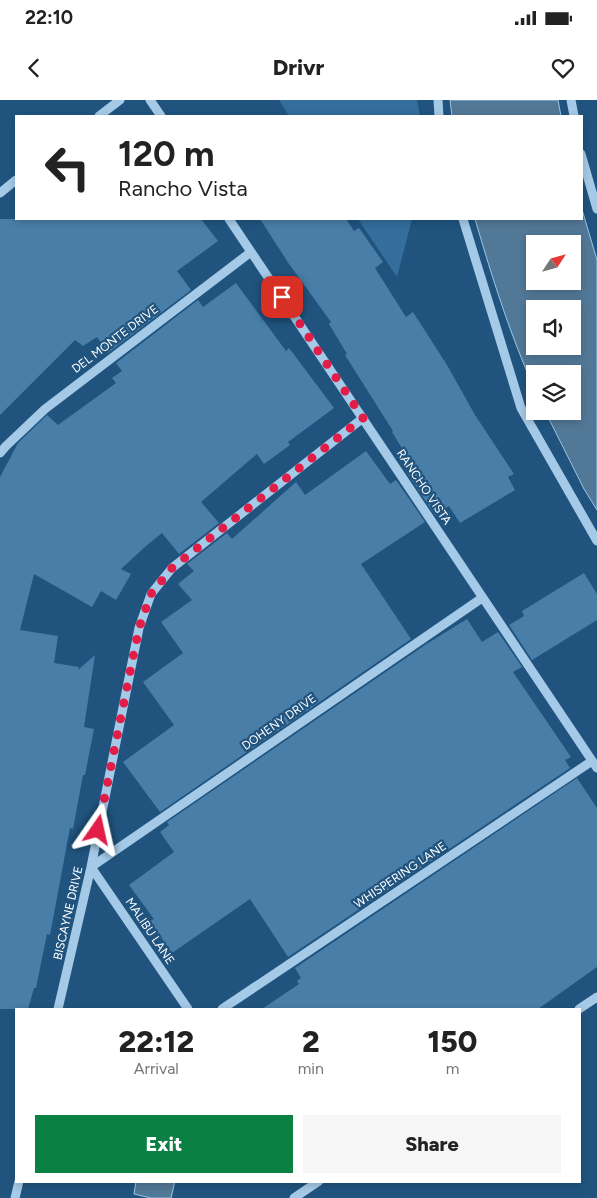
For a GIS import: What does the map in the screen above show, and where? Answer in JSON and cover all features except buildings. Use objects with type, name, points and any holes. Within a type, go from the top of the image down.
[{"type":"lane","points":[[100,115],[120,100]]},
{"type":"lane","points":[[150,100],[160,115]]},
{"type":"lane","points":[[438,100],[439,115]]},
{"type":"lane","points":[[571,100],[574,115]]},
{"type":"lane","points":[[583,161],[597,209]]},
{"type":"lane","points":[[0,193],[15,181]]},
{"type":"lane","name":"RANCHO VISTA","points":[[230,220],[595,765]]},
{"type":"lane","points":[[463,220],[521,408],[597,541]]},
{"type":"lane","name":"DEL MONTE DRIVE","points":[[0,453],[45,408],[251,252]]},
{"type":"lane","name":"BISCAYNE DRIVE","points":[[58,1008],[91,867],[139,628],[151,594],[172,568],[363,418]]},
{"type":"lane","name":"DOHENY DRIVE","points":[[91,867],[482,598]]},
{"type":"lane","name":"WHISPERING LANE","points":[[224,1008],[595,765]]},
{"type":"lane","name":"MALIBU LANE","points":[[91,867],[187,1008]]},
{"type":"lane","points":[[580,1008],[597,997]]},
{"type":"lane","points":[[15,1198],[19,1183]]},
{"type":"lane","points":[[294,1198],[316,1183]]},
{"type":"shaded area","points":[[279,100],[417,100],[420,115],[288,115]]},
{"type":"shaded area","points":[[450,100],[558,100],[561,115],[452,115]]},
{"type":"shaded area","points":[[583,213],[597,260],[597,510],[584,489],[550,420],[581,420],[581,365],[526,365],[526,369],[502,306],[475,220],[583,220]]},
{"type":"shaded area","points":[[359,220],[412,220],[397,277]]},
{"type":"shaded area","points":[[136,1183],[175,1183],[171,1198],[151,1198],[134,1194]]},
{"type":"route","points":[[98,830],[139,628],[151,594],[172,568],[363,418],[282,297]]}]
